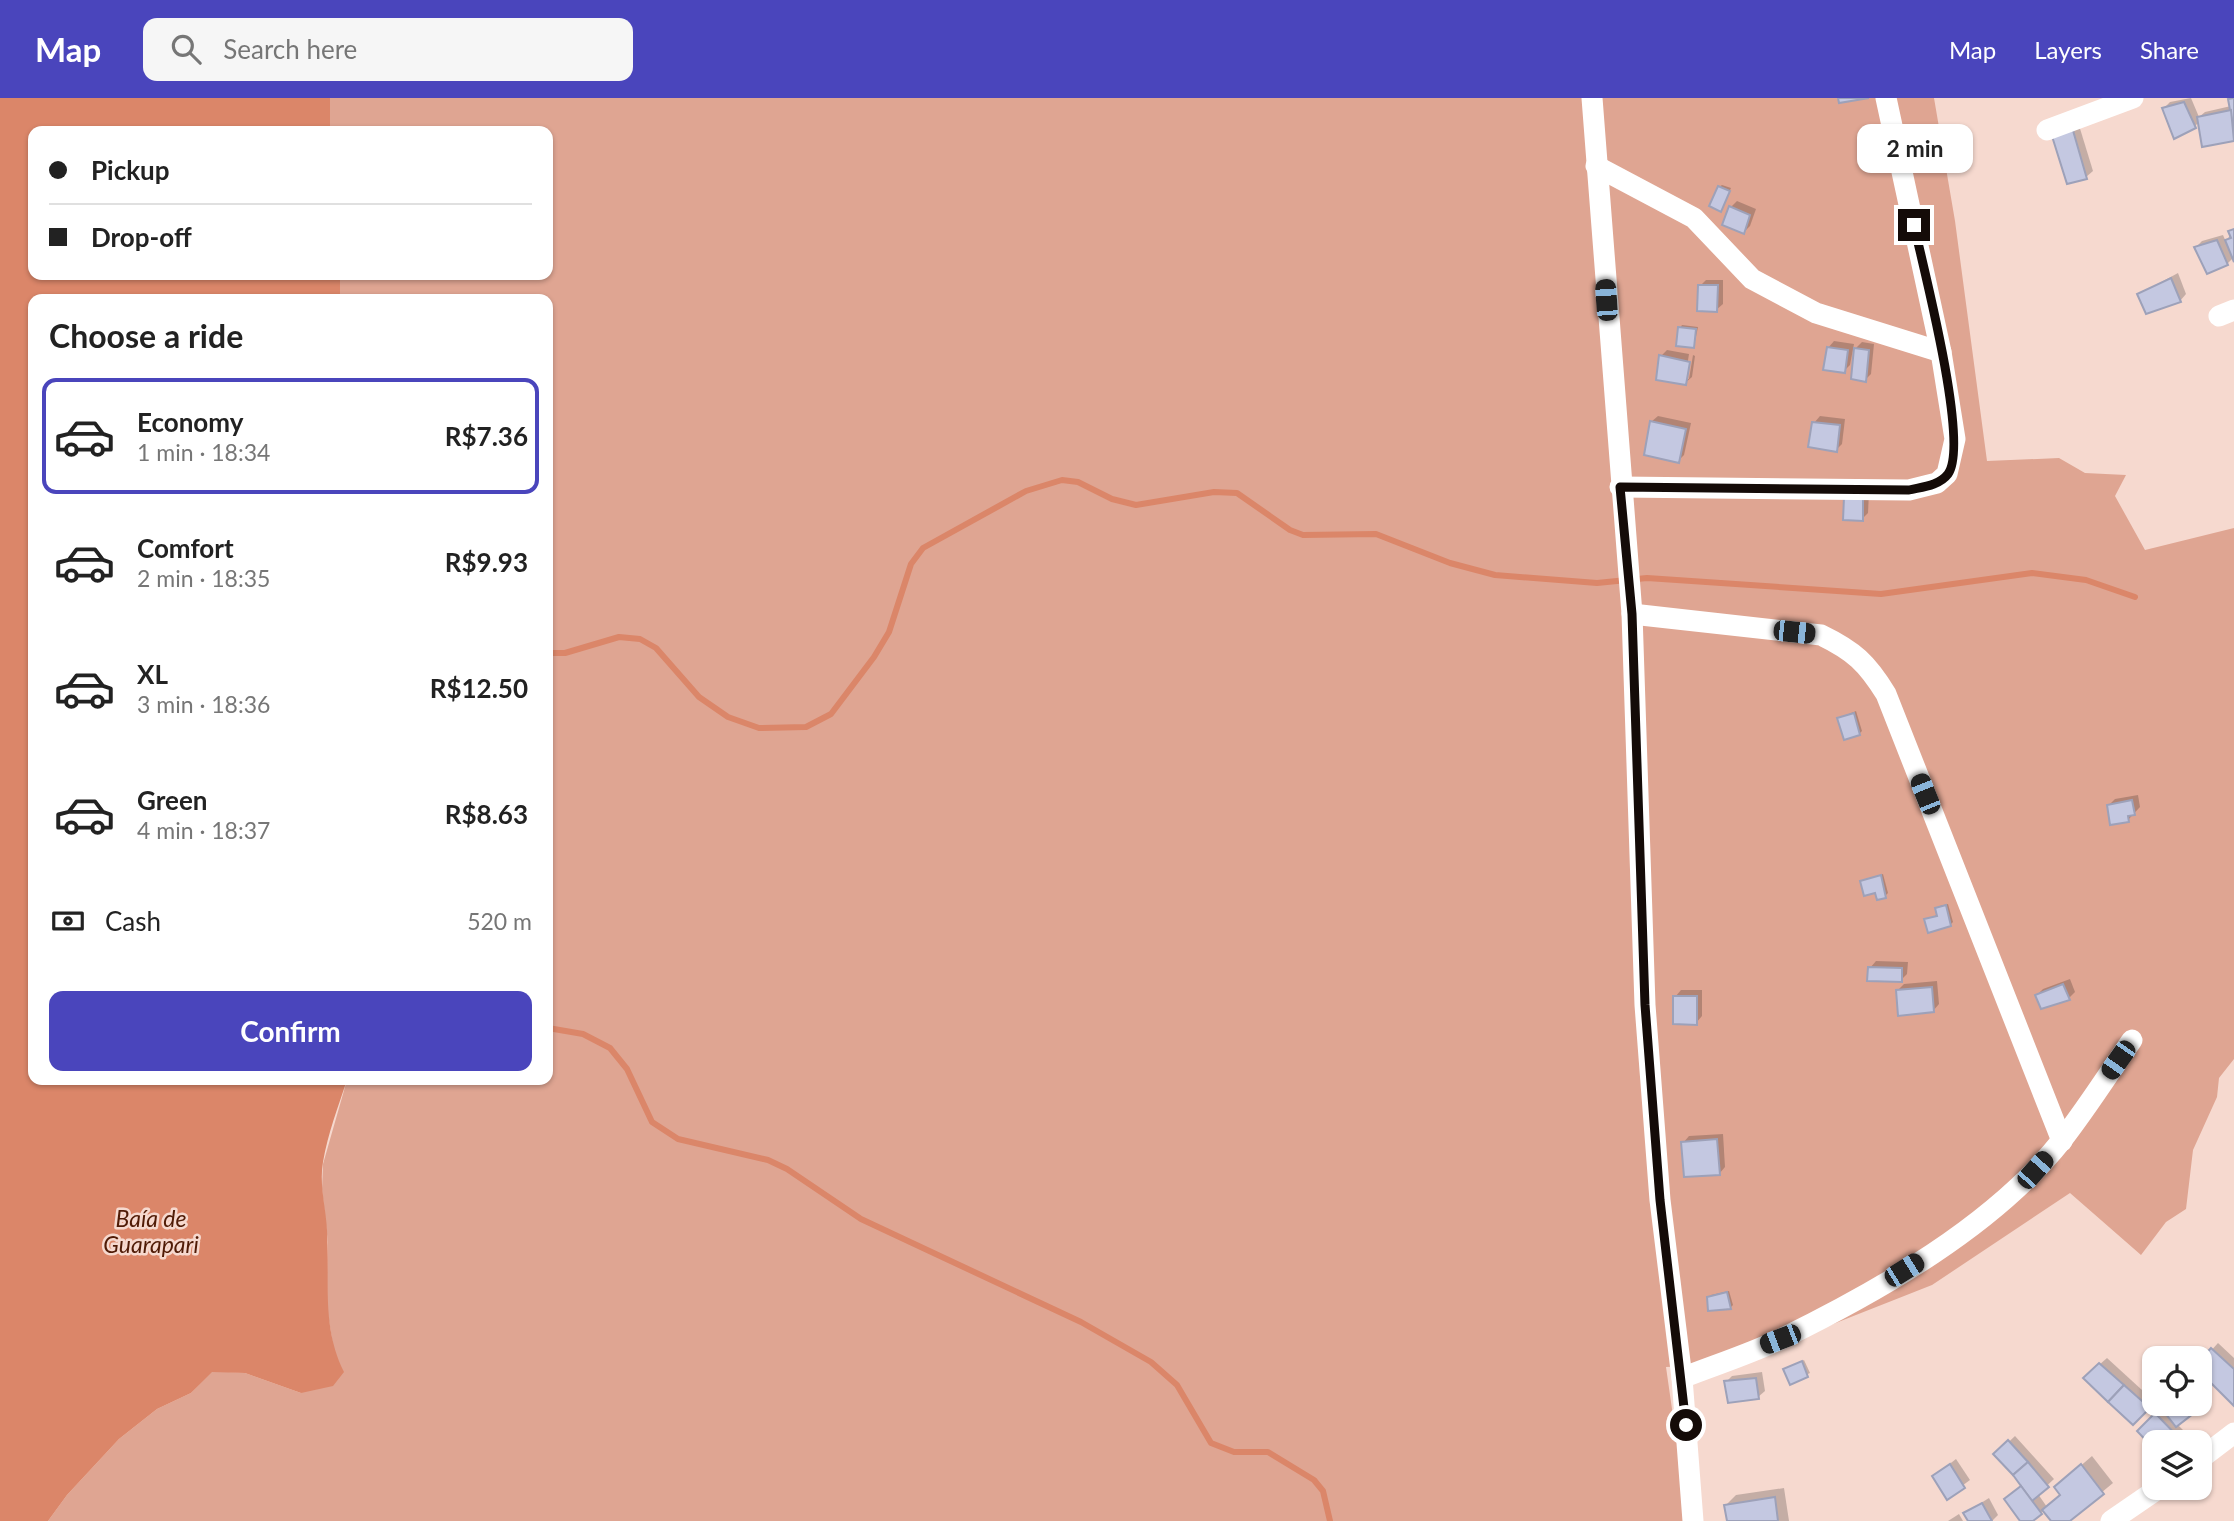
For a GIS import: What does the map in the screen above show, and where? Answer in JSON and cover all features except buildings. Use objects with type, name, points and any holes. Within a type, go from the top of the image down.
[{"type":"street","points":[[1592,98],[1620,487],[1632,614],[1645,1005],[1660,1200],[1682,1378],[1693,1521]]},
{"type":"street","points":[[1620,487],[1909,490],[1937,483],[1947,474],[1952,464],[1955,439],[1941,352],[1886,98]]},
{"type":"street","points":[[2047,130],[2133,98]]},
{"type":"street","points":[[1596,166],[1694,218],[1752,279],[1816,313],[1941,352]]},
{"type":"street","points":[[1632,614],[1821,635],[1848,648],[1869,666],[1886,694],[2062,1141]]},
{"type":"street","points":[[1682,1378],[1780,1339],[1883,1283],[1969,1229],[2035,1170],[2062,1141],[2132,1040]]},
{"type":"street","points":[[2212,1450],[2234,1433]]},
{"type":"street","points":[[2111,1521],[2142,1500]]},
{"type":"shaded area","points":[[330,98],[1934,98],[1955,221],[1987,461],[2059,458],[2085,473],[2126,475],[2115,496],[2145,550],[2234,528],[2234,1059],[2219,1078],[2217,1097],[2193,1150],[2186,1209],[2166,1222],[2141,1255],[2070,1193],[1932,1285],[1785,1343],[1709,1365],[1666,1367],[1688,1521],[48,1521],[67,1495],[119,1439],[157,1409],[191,1393],[212,1371],[245,1373],[301,1393],[334,1351],[326,1303],[328,1243],[322,1189],[323,1164],[346,1085],[553,1085],[553,294],[340,294],[340,280],[553,280],[553,126],[330,126]]},
{"type":"water","name":"Baía de Guarapari","points":[[0,98],[330,98],[330,126],[28,126],[28,280],[340,280],[340,294],[28,294],[28,1085],[345,1085],[328,1141],[322,1179],[327,1230],[329,1320],[344,1372],[333,1386],[301,1393],[245,1373],[212,1372],[191,1393],[157,1409],[119,1439],[67,1495],[48,1521],[0,1521]]},
{"type":"waterway","points":[[553,653],[565,653],[619,637],[640,639],[656,648],[699,697],[728,717],[759,728],[806,727],[831,714],[874,657],[889,632],[911,564],[923,548],[1026,491],[1062,480],[1078,482],[1112,499],[1136,505],[1214,492],[1237,493],[1290,530],[1303,535],[1376,534],[1450,563],[1495,575],[1597,583],[1647,578],[1881,594],[2032,573],[2086,580],[2135,597]]},
{"type":"waterway","points":[[553,1029],[583,1034],[610,1048],[627,1069],[652,1122],[678,1139],[768,1160],[787,1169],[861,1219],[1081,1322],[1151,1362],[1177,1385],[1211,1443],[1234,1452],[1268,1452],[1314,1480],[1323,1491],[1330,1521]]},
{"type":"route","points":[[1686,1425],[1660,1200],[1645,1005],[1632,614],[1620,487],[1909,490],[1937,483],[1947,474],[1952,464],[1955,439],[1941,352],[1914,225]]}]
